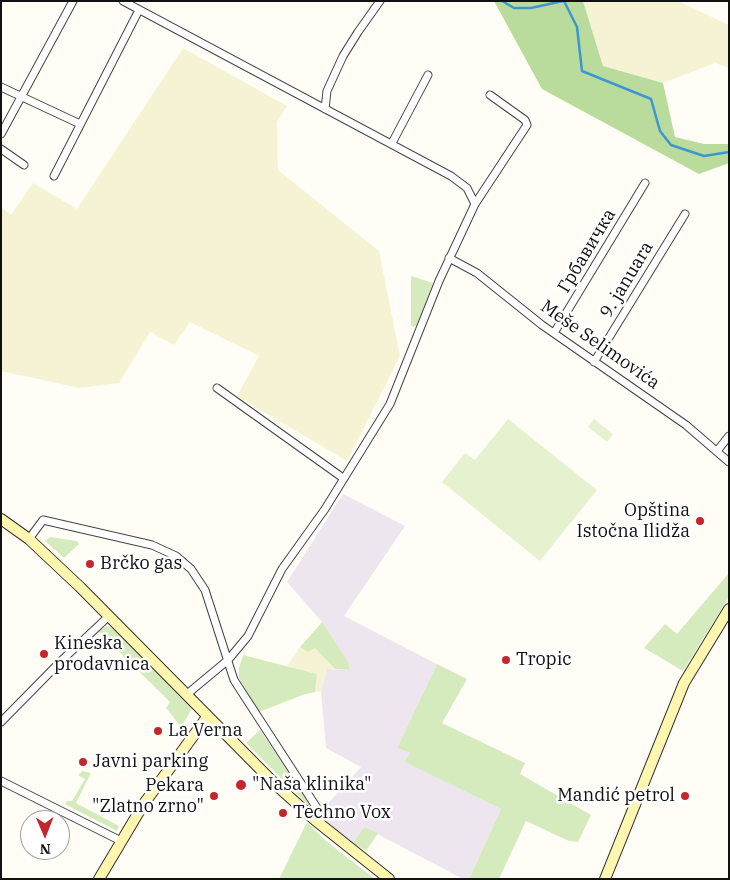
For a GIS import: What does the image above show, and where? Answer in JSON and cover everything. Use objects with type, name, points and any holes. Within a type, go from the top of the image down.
[{"type":"street","points":[[1,134],[73,1]]},
{"type":"street","points":[[123,1],[451,176],[467,188],[475,204]]},
{"type":"street","points":[[325,109],[328,91],[343,56],[380,1]]},
{"type":"street","points":[[54,176],[139,10]]},
{"type":"street","points":[[392,143],[428,75]]},
{"type":"street","points":[[1,86],[80,124]]},
{"type":"street","points":[[186,695],[228,660],[248,636],[282,568],[325,509],[390,404],[450,258],[475,204],[527,125],[525,120],[490,95]]},
{"type":"street","points":[[1,149],[24,165]]},
{"type":"street","name":"Грбавичка","points":[[554,333],[645,183]]},
{"type":"street","name":"9. januara","points":[[594,362],[685,214]]},
{"type":"street","name":"Meše Selimovića","points":[[450,258],[477,273],[554,333],[686,425],[729,462]]},
{"type":"street","points":[[217,388],[343,478]]},
{"type":"street","points":[[717,451],[729,436]]},
{"type":"street","points":[[29,540],[43,520],[145,543],[172,554],[191,569],[203,584],[234,680],[317,808],[318,815],[315,820]]},
{"type":"street","points":[[3,523],[29,540],[109,616],[207,717],[315,820],[389,879]]},
{"type":"street","points":[[605,879],[684,683],[729,609]]},
{"type":"street","points":[[1,722],[62,660],[109,616]]},
{"type":"street","points":[[99,879],[143,806],[207,717]]},
{"type":"street","points":[[1,781],[121,841]]},
{"type":"shaded area","points":[[583,1],[678,1],[729,25],[729,68],[715,63],[663,83],[603,66]]},
{"type":"shaded area","points":[[183,48],[287,106],[277,122],[278,170],[379,251],[400,356],[347,461],[237,396],[259,356],[190,322],[174,345],[150,332],[119,383],[79,388],[1,371],[1,207],[11,215],[33,183],[77,209]]},
{"type":"shaded area","points":[[343,494],[405,526],[344,616],[437,664],[397,748],[410,753],[406,762],[501,809],[469,879],[463,879],[364,827],[353,843],[321,817],[323,809],[361,767],[326,748],[321,691],[327,669],[349,670],[322,622],[287,582]]},
{"type":"shaded area","points":[[300,647],[308,652],[315,648],[335,669],[327,669],[321,691],[315,692],[317,674],[287,666]]},
{"type":"green space","points":[[494,1],[583,1],[603,66],[663,83],[675,137],[704,144],[729,144],[729,163],[699,174],[542,89]]},
{"type":"green space","points":[[411,276],[433,283],[417,325],[414,327],[411,326]]},
{"type":"green space","points":[[508,419],[597,490],[540,561],[442,482],[465,453],[475,460]]},
{"type":"green space","points":[[594,419],[613,434],[607,442],[588,427]]},
{"type":"green space","points":[[50,537],[77,541],[79,544],[64,558],[45,541]]},
{"type":"green space","points":[[728,574],[729,597],[683,671],[644,648],[665,624],[677,634]]},
{"type":"green space","points":[[322,622],[347,660],[350,670],[335,669],[315,648],[308,652],[300,647]]},
{"type":"green space","points":[[107,626],[117,630],[187,700],[192,709],[181,727],[166,708],[170,702],[98,631]]},
{"type":"green space","points":[[243,655],[317,674],[315,692],[259,712],[239,678],[239,668]]},
{"type":"green space","points":[[437,664],[467,679],[442,723],[525,763],[520,774],[591,815],[578,842],[569,841],[526,821],[499,879],[469,879],[501,809],[405,762],[410,753],[397,748]]},
{"type":"green space","points":[[260,730],[310,803],[309,806],[246,743]]},
{"type":"green space","points":[[82,771],[91,773],[76,803],[119,826],[117,831],[65,804],[67,801],[72,801],[85,779],[78,775]]},
{"type":"green space","points":[[307,822],[326,841],[375,879],[279,879]]},
{"type":"green space","points":[[364,827],[378,833],[366,851],[353,843]]},
{"type":"waterway","points":[[502,1],[514,8],[531,8],[563,1]]},
{"type":"waterway","points":[[564,1],[577,27],[582,71],[651,99],[660,131],[671,145],[704,156],[729,152]]},
{"type":"place","name":"Opština Istočna Ilidža","points":[[700,521]]},
{"type":"place","name":"Brčko gas","points":[[90,564]]},
{"type":"place","name":"Kineska prodavnica","points":[[44,654]]},
{"type":"place","name":"Tropic","points":[[506,660]]},
{"type":"place","name":"La Verna","points":[[158,731]]},
{"type":"place","name":"Javni parking","points":[[83,762]]},
{"type":"place","name":"\"Naša klinika\"","points":[[241,785]]},
{"type":"place","name":"Pekara \"Zlatno zrno\"","points":[[214,796]]},
{"type":"place","name":"Mandić petrol","points":[[685,796]]},
{"type":"place","name":"Techno Vox","points":[[283,813]]}]
